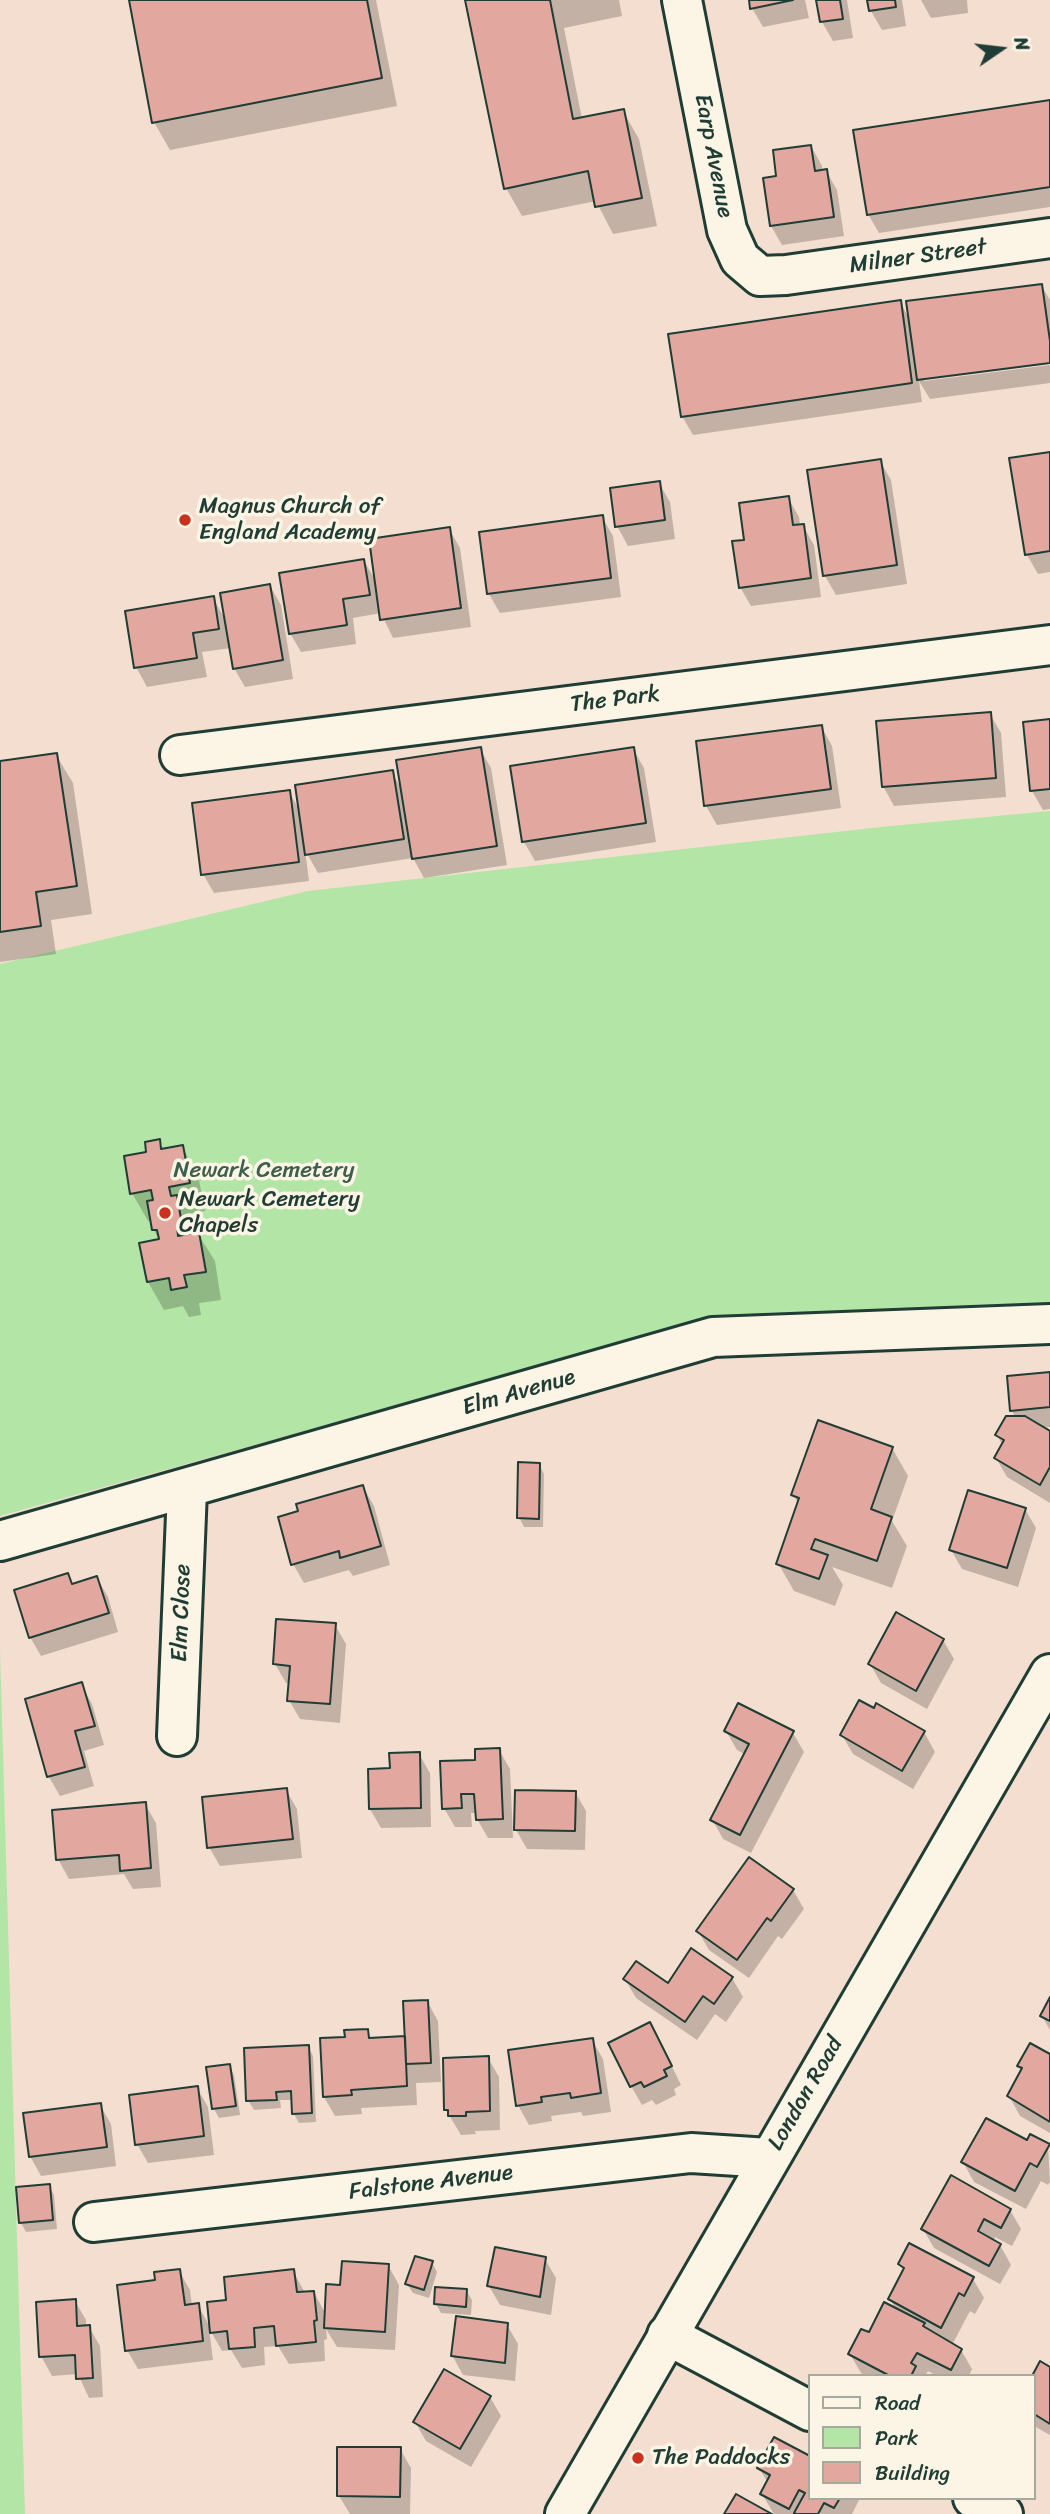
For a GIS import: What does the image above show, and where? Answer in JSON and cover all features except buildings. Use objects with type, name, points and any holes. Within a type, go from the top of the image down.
[{"type":"street","name":"Earp Avenue","points":[[682,0],[727,230],[740,259],[760,276],[786,275]]},
{"type":"street","name":"Milner Street","points":[[786,275],[1050,238]]},
{"type":"street","name":"The Park","points":[[180,755],[1050,645]]},
{"type":"street","name":"Elm Avenue","points":[[0,1541],[187,1490],[713,1337],[1050,1324]]},
{"type":"street","name":"Elm Close","points":[[177,1736],[187,1490]]},
{"type":"street","name":"London Road","points":[[565,2514],[1050,1674]]},
{"type":"street","name":"Falstone Avenue","points":[[94,2221],[691,2153],[769,2158]]},
{"type":"street","points":[[667,2335],[808,2410]]},
{"type":"street","points":[[977,2500],[1003,2514]]},
{"type":"green space","name":"Newark Cemetery","points":[[1050,811],[1050,1304],[713,1317],[0,1516],[0,964],[308,891],[881,827]]},
{"type":"green space","points":[[0,1649],[25,2514],[0,2514]]},
{"type":"place","name":"Magnus Church of England Academy","points":[[185,520]]},
{"type":"place","name":"Newark Cemetery Chapels","points":[[165,1213]]},
{"type":"place","name":"The Paddocks","points":[[638,2458]]}]
